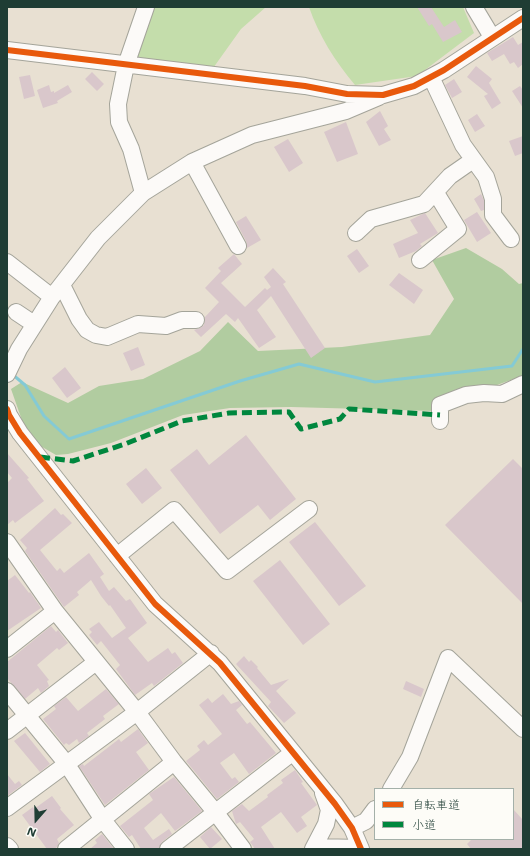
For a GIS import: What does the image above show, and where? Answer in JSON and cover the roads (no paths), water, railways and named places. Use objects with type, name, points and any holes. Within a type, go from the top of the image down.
[{"type":"street","points":[[143,193],[131,149],[119,122],[119,95],[126,65],[146,7]]},
{"type":"street","points":[[474,7],[492,37]]},
{"type":"street","points":[[9,365],[34,324],[57,291],[98,238],[143,193],[192,162],[252,135],[346,111],[383,95],[414,86],[431,77],[492,37],[521,25]]},
{"type":"street","points":[[7,50],[305,86],[347,94],[383,95]]},
{"type":"street","points":[[431,77],[473,160],[486,177],[493,199],[493,215],[511,239]]},
{"type":"street","points":[[356,233],[371,219],[424,204],[436,193],[450,176],[473,160]]},
{"type":"street","points":[[192,162],[238,246]]},
{"type":"street","points":[[420,260],[458,229],[436,193]]},
{"type":"street","points":[[8,264],[57,291],[87,330],[96,335],[107,337],[138,324],[166,326],[182,320],[196,320]]},
{"type":"street","points":[[16,312],[34,324]]},
{"type":"street","points":[[440,421],[440,405],[466,395],[484,393],[502,394],[523,384]]},
{"type":"street","points":[[7,409],[20,433],[155,604],[220,663],[320,786],[352,828],[361,848],[314,848],[326,824],[328,810],[328,804],[320,786]]},
{"type":"street","points":[[117,556],[174,510],[227,571],[309,509]]},
{"type":"street","points":[[7,542],[13,564],[55,612],[137,712],[174,762],[216,813],[243,849]]},
{"type":"street","points":[[7,649],[55,612]]},
{"type":"street","points":[[7,808],[137,712],[211,654]]},
{"type":"street","points":[[392,788],[410,757],[448,658],[523,729]]},
{"type":"street","points":[[7,730],[96,662]]},
{"type":"street","points":[[7,691],[66,763],[103,820],[126,849]]},
{"type":"street","points":[[168,849],[292,753]]},
{"type":"street","points":[[66,849],[174,762]]},
{"type":"street","points":[[352,828],[366,821],[374,811]]},
{"type":"street","points":[[7,846],[10,849]]},
{"type":"waterway","points":[[12,374],[25,385],[44,416],[69,439],[240,381],[299,364],[375,382],[512,366],[523,349]]}]
